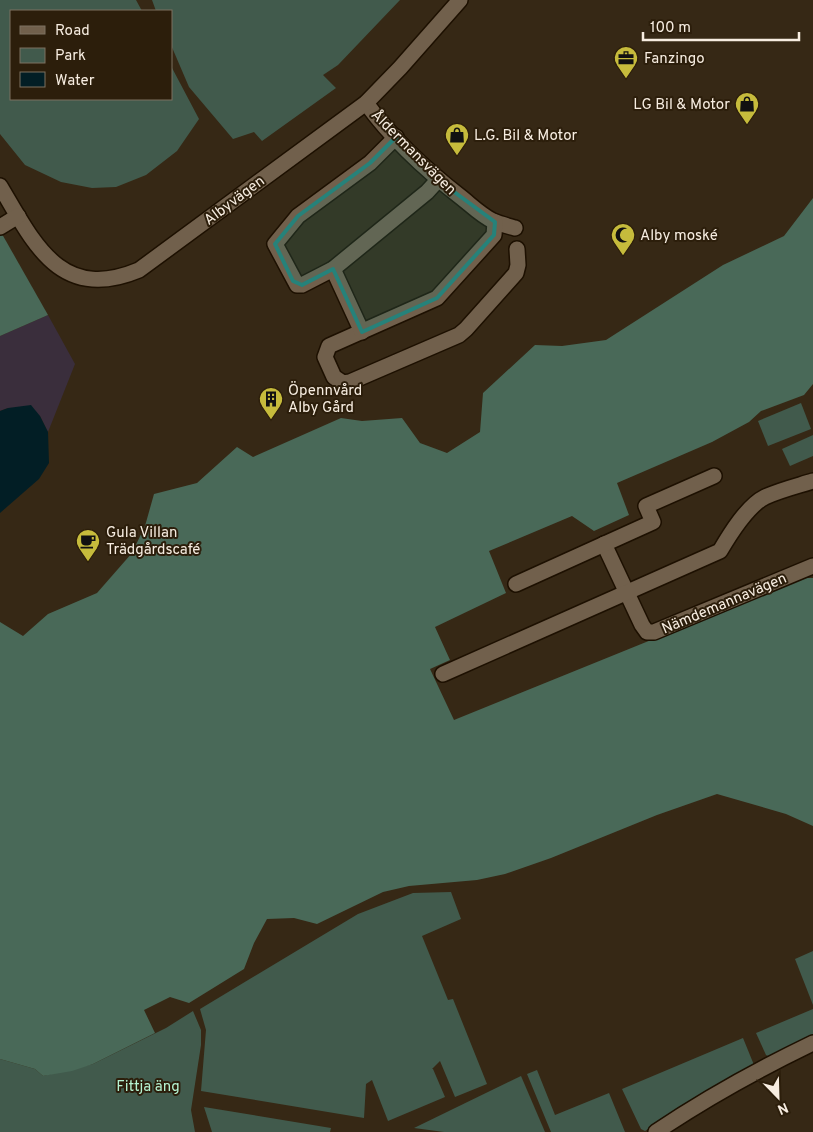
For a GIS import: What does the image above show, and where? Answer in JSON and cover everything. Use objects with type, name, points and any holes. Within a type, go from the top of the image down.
[{"type":"street","name":"Albyvägen","points":[[0,186],[40,250],[51,262],[76,276],[89,279],[104,279],[139,270],[366,103],[400,68],[450,4]]},
{"type":"street","name":"Åldermansvägen","points":[[366,103],[396,138],[438,180],[483,215],[495,222],[515,228]]},
{"type":"street","points":[[396,138],[370,163],[298,216],[276,244],[297,285],[333,269],[427,192],[438,180]]},
{"type":"street","points":[[0,227],[18,216]]},
{"type":"street","points":[[495,222],[494,235],[437,298],[329,346],[325,357],[334,377],[343,384],[459,335],[516,273],[518,264],[517,249]]},
{"type":"street","points":[[333,269],[362,332]]},
{"type":"street","points":[[516,584],[653,522],[646,506],[714,476]]},
{"type":"street","points":[[443,674],[720,551],[741,520],[763,498],[813,481]]},
{"type":"street","name":"Nämdemannavägen","points":[[604,544],[642,626],[647,632],[654,632],[813,566]]},
{"type":"street","points":[[656,1132],[753,1072],[813,1043]]},
{"type":"highlighted area","points":[[396,137],[438,180],[495,222],[494,235],[437,298],[362,332],[333,269],[302,285],[293,281],[275,244],[298,216],[370,163]]},
{"type":"shaded area","points":[[48,315],[75,364],[48,432],[40,416],[8,408],[0,411],[0,336]]},
{"type":"green space","points":[[0,0],[136,0],[141,10],[10,10],[10,100],[172,100],[172,68],[199,119],[177,151],[146,175],[116,187],[92,188],[61,182],[25,165],[0,134]]},
{"type":"green space","points":[[152,0],[400,0],[338,65],[323,75],[336,88],[262,141],[254,132],[233,139],[189,87],[172,47],[172,10],[156,10]]},
{"type":"green space","points":[[813,198],[813,384],[804,395],[761,411],[749,422],[712,442],[617,483],[629,515],[594,531],[572,516],[489,551],[506,593],[435,627],[450,660],[430,669],[454,720],[804,578],[813,578],[813,826],[786,814],[717,794],[657,815],[551,858],[505,874],[477,880],[409,886],[383,892],[317,924],[294,918],[267,919],[254,943],[244,969],[189,1003],[170,997],[144,1010],[155,1033],[93,1064],[72,1071],[43,1076],[35,1069],[0,1059],[0,622],[23,636],[48,614],[97,593],[132,553],[145,526],[154,494],[197,483],[237,447],[253,457],[341,418],[362,421],[402,418],[420,443],[447,453],[480,432],[483,393],[535,345],[562,346],[606,340],[723,265],[784,236]]},
{"type":"green space","points":[[2,234],[48,315],[0,336],[0,236]]},
{"type":"green space","points":[[801,403],[811,429],[768,446],[758,421]]},
{"type":"green space","points":[[813,435],[813,456],[790,466],[782,449]]},
{"type":"green space","points":[[451,892],[461,919],[422,936],[448,1000],[453,999],[487,1084],[455,1097],[440,1061],[432,1069],[445,1097],[388,1121],[372,1080],[366,1084],[364,1118],[201,1091],[206,1030],[200,1009],[358,914],[413,893]]},
{"type":"green space","points":[[813,951],[813,1005],[795,959]]},
{"type":"green space","points":[[813,1009],[813,1037],[770,1057],[766,1055],[756,1033]]},
{"type":"green space","name":"Fittja äng","points":[[193,1011],[201,1030],[201,1045],[191,1110],[195,1132],[0,1132],[0,1059],[35,1069],[43,1076],[93,1064],[166,1028]]},
{"type":"green space","points":[[743,1038],[754,1065],[686,1104],[645,1131],[641,1129],[622,1089]]},
{"type":"green space","points":[[537,1070],[555,1115],[609,1093],[625,1132],[551,1132],[527,1074]]},
{"type":"green space","points":[[521,1076],[545,1132],[444,1132],[414,1128]]},
{"type":"green space","points":[[204,1107],[331,1128],[330,1132],[212,1132]]},
{"type":"water","points":[[31,405],[40,416],[48,432],[49,463],[39,479],[0,513],[0,411]]},
{"type":"place","name":"Fanzingo","points":[[626,79]]},
{"type":"place","name":"LG Bil & Motor","points":[[747,125]]},
{"type":"place","name":"L.G. Bil & Motor","points":[[457,156]]},
{"type":"place","name":"Alby moské","points":[[623,256]]},
{"type":"place","name":"Öpennvård Alby Gård","points":[[271,420]]},
{"type":"place","name":"Gula Villan Trädgårdscafé","points":[[88,562]]}]
